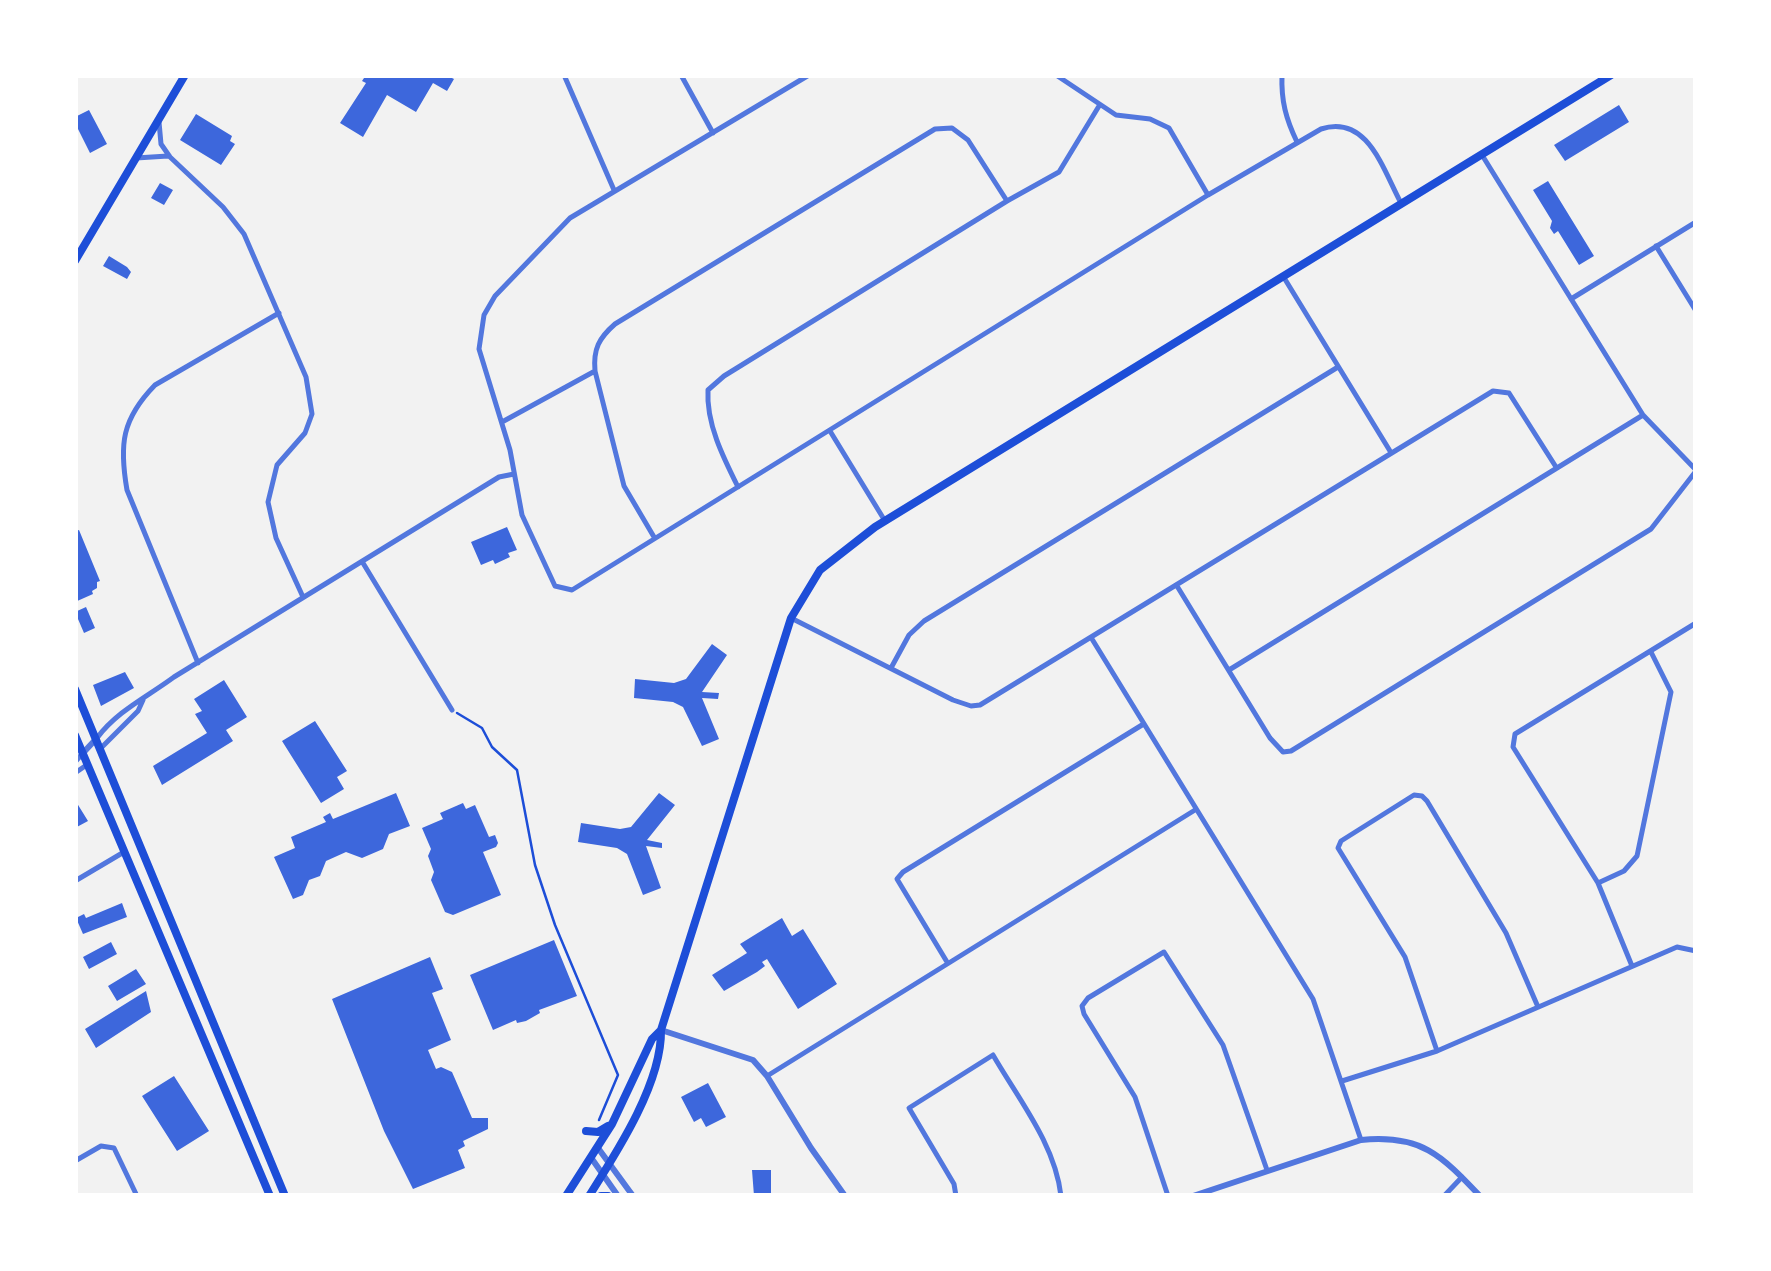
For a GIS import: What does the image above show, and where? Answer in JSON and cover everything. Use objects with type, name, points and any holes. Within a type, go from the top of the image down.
[{"type":"main road","points":[[75,261],[185,75]]},
{"type":"main road","points":[[589,1196],[644,1094],[791,618],[820,570],[885,521],[1610,75]]},
{"type":"main road","points":[[75,688],[286,1196]]},
{"type":"main road","points":[[75,735],[270,1196]]},
{"type":"main road","points":[[197,1023],[212,1021]]},
{"type":"main road","points":[[566,1196],[592,1159],[652,1039],[661,1030]]},
{"type":"main road","points":[[202,1034],[218,1032]]},
{"type":"main road","points":[[586,1131],[598,1132],[612,1124]]},
{"type":"street","points":[[564,75],[614,190]]},
{"type":"street","points":[[681,75],[713,134]]},
{"type":"street","points":[[809,75],[562,224],[495,296],[484,315],[479,348],[502,422],[522,515],[555,586],[572,590],[1208,195],[1332,125],[1351,126],[1366,138],[1402,203]]},
{"type":"street","points":[[1056,75],[1116,116],[1150,120],[1169,128],[1208,195]]},
{"type":"street","points":[[1282,75],[1281,99],[1297,142]]},
{"type":"street","points":[[738,486],[720,449],[707,402],[708,390],[1059,172],[1099,106]]},
{"type":"street","points":[[159,119],[161,144],[244,234],[306,377],[312,414],[304,433],[277,465],[268,502],[276,538],[303,596]]},
{"type":"street","points":[[654,538],[624,486],[594,371],[594,354],[601,336],[934,129],[952,128],[968,140],[1007,201]]},
{"type":"street","points":[[1177,586],[1282,752],[1302,747],[1651,529],[1696,470],[1643,416],[1481,154]]},
{"type":"street","points":[[136,158],[170,156]]},
{"type":"street","points":[[1571,299],[1696,222]]},
{"type":"street","points":[[1656,246],[1696,310]]},
{"type":"street","points":[[1283,276],[1390,451]]},
{"type":"street","points":[[198,663],[127,490],[121,459],[124,432],[142,399],[156,386],[279,313]]},
{"type":"street","points":[[891,668],[908,634],[924,621],[1338,367]]},
{"type":"street","points":[[502,422],[594,371]]},
{"type":"street","points":[[791,618],[972,706],[990,700],[1493,390],[1510,393],[1556,468]]},
{"type":"street","points":[[1229,670],[1643,416]]},
{"type":"street","points":[[830,431],[885,521]]},
{"type":"street","points":[[75,762],[132,703],[143,700],[303,596],[499,478],[514,474]]},
{"type":"street","points":[[362,562],[452,710]]},
{"type":"street","points":[[1632,966],[1598,883],[1512,740],[1515,734],[1696,623]]},
{"type":"street","points":[[1092,638],[1314,999],[1362,1140]]},
{"type":"street","points":[[1598,883],[1624,871],[1637,856],[1671,692],[1650,652]]},
{"type":"street","points":[[75,773],[138,712],[143,700]]},
{"type":"street","points":[[947,962],[897,879],[910,867],[1143,724]]},
{"type":"street","points":[[1437,1051],[1405,957],[1338,848],[1341,841],[1414,795],[1428,801],[1506,933],[1538,1007]]},
{"type":"street","points":[[767,1076],[1195,810]]},
{"type":"street","points":[[75,881],[124,852]]},
{"type":"street","points":[[1342,1081],[1437,1051],[1677,947],[1696,951]]},
{"type":"street","points":[[1168,1196],[1135,1097],[1082,1006],[1088,998],[1164,952],[1223,1045],[1267,1170]]},
{"type":"street","points":[[661,1030],[753,1060],[845,1196]]},
{"type":"street","points":[[956,1196],[954,1184],[909,1108],[993,1055],[1050,1151],[1058,1169],[1061,1196]]},
{"type":"street","points":[[1193,1196],[1362,1140],[1382,1138],[1421,1144],[1446,1161],[1480,1196]]},
{"type":"street","points":[[75,1161],[101,1146],[110,1146],[118,1153],[137,1196]]},
{"type":"street","points":[[598,1148],[633,1196]]},
{"type":"street","points":[[592,1159],[618,1196]]},
{"type":"street","points":[[1444,1196],[1462,1177]]},
{"type":"path","points":[[452,710],[482,728],[492,747],[517,770],[540,880],[618,1075],[600,1116],[600,1126]]},
{"type":"building","points":[[366,75],[446,75],[454,79],[447,91],[433,83],[416,112],[387,95],[363,137],[340,123],[366,83],[362,81]]},
{"type":"building","points":[[1619,105],[1629,122],[1565,161],[1554,145]]},
{"type":"building","points":[[89,110],[107,144],[90,153],[75,123],[75,117]]},
{"type":"building","points":[[196,114],[232,136],[230,141],[235,144],[221,165],[180,140]]},
{"type":"building","points":[[1548,181],[1594,256],[1579,265],[1558,231],[1554,234],[1550,228],[1552,221],[1533,190]]},
{"type":"building","points":[[160,183],[173,190],[164,205],[151,198]]},
{"type":"building","points":[[109,256],[131,272],[127,279],[103,266]]},
{"type":"building","points":[[507,527],[517,550],[495,564],[493,560],[481,565],[471,542]]},
{"type":"building","points":[[79,530],[100,581],[93,594],[75,602],[75,531]]},
{"type":"building","points":[[86,607],[95,628],[84,633],[75,612]]},
{"type":"building","points":[[712,644],[727,655],[702,692],[719,693],[718,699],[702,698],[719,739],[702,746],[683,707],[673,702],[634,698],[635,679],[674,683],[686,679]]},
{"type":"building","points":[[125,672],[134,688],[101,706],[93,685]]},
{"type":"building","points":[[224,680],[247,717],[226,730],[233,741],[162,785],[153,766],[207,733],[195,714],[202,711],[194,699]]},
{"type":"building","points":[[315,721],[347,771],[337,777],[344,789],[321,803],[282,741]]},
{"type":"building","points":[[396,793],[410,826],[389,834],[383,849],[362,858],[346,852],[326,861],[320,876],[309,880],[303,895],[293,899],[274,857],[295,848],[291,837],[326,822],[323,817],[330,813],[333,819]]},
{"type":"building","points":[[659,793],[675,805],[647,840],[662,843],[662,848],[646,846],[661,888],[643,895],[627,854],[617,848],[578,842],[581,823],[631,827]]},
{"type":"building","points":[[75,800],[88,821],[75,828]]},
{"type":"building","points":[[463,803],[466,809],[475,805],[489,837],[495,835],[496,847],[483,852],[501,895],[453,915],[445,912],[431,880],[431,849],[422,828],[443,819],[440,813]]},
{"type":"building","points":[[122,903],[127,917],[83,934],[76,918],[84,914],[86,918]]},
{"type":"building","points":[[782,918],[792,936],[803,929],[837,984],[798,1009],[767,959],[757,972],[724,991],[712,975],[747,953],[740,944]]},
{"type":"building","points":[[554,940],[577,996],[539,1010],[526,1021],[516,1020],[493,1030],[470,975]]},
{"type":"building","points":[[111,942],[117,954],[89,969],[83,957]]},
{"type":"building","points":[[430,957],[443,989],[432,993],[451,1040],[428,1050],[436,1069],[452,1072],[472,1118],[488,1118],[488,1129],[463,1141],[465,1146],[458,1150],[465,1168],[413,1189],[384,1131],[332,999]]},
{"type":"building","points":[[136,969],[146,984],[117,1001],[108,986]]},
{"type":"building","points":[[146,991],[151,1012],[96,1048],[85,1029]]},
{"type":"building","points":[[174,1076],[209,1131],[177,1151],[142,1096]]},
{"type":"building","points":[[708,1083],[726,1117],[706,1127],[701,1118],[694,1122],[681,1097]]},
{"type":"building","points":[[752,1170],[771,1170],[771,1196],[754,1196]]}]
